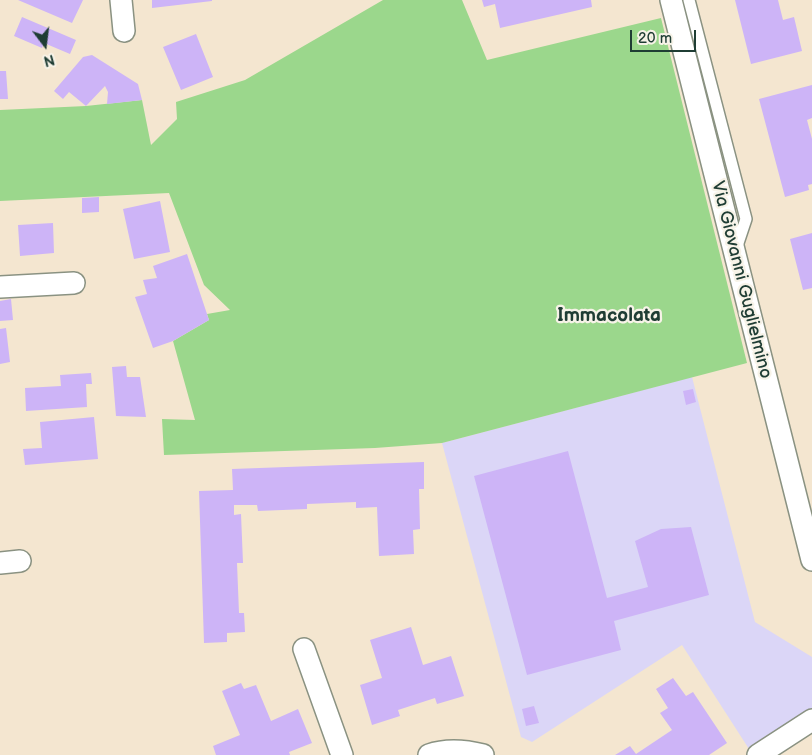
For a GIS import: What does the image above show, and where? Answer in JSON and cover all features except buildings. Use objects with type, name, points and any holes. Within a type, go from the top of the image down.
[{"type":"street","points":[[121,0],[124,32]]},
{"type":"street","name":"Via Giovanni Guglielmino","points":[[671,0],[812,560]]},
{"type":"street","points":[[0,287],[74,282]]},
{"type":"street","points":[[304,649],[342,755]]},
{"type":"street","points":[[758,755],[812,720]]},
{"type":"street","points":[[429,755],[468,751],[483,755]]},
{"type":"lane","points":[[689,0],[746,219],[734,253]]},
{"type":"shaded area","points":[[692,377],[755,622],[812,657],[812,708],[749,749],[682,645],[532,742],[521,737],[442,443]]},
{"type":"green space","points":[[383,0],[462,0],[487,60],[661,18],[747,363],[442,443],[375,448],[164,455],[162,419],[195,420],[173,341],[209,320],[207,314],[230,310],[204,285],[169,193],[0,201],[0,110],[86,106],[142,100],[151,145],[177,119],[176,102],[245,80]]},
{"type":"district","name":"Immacolata","points":[[609,316]]}]
